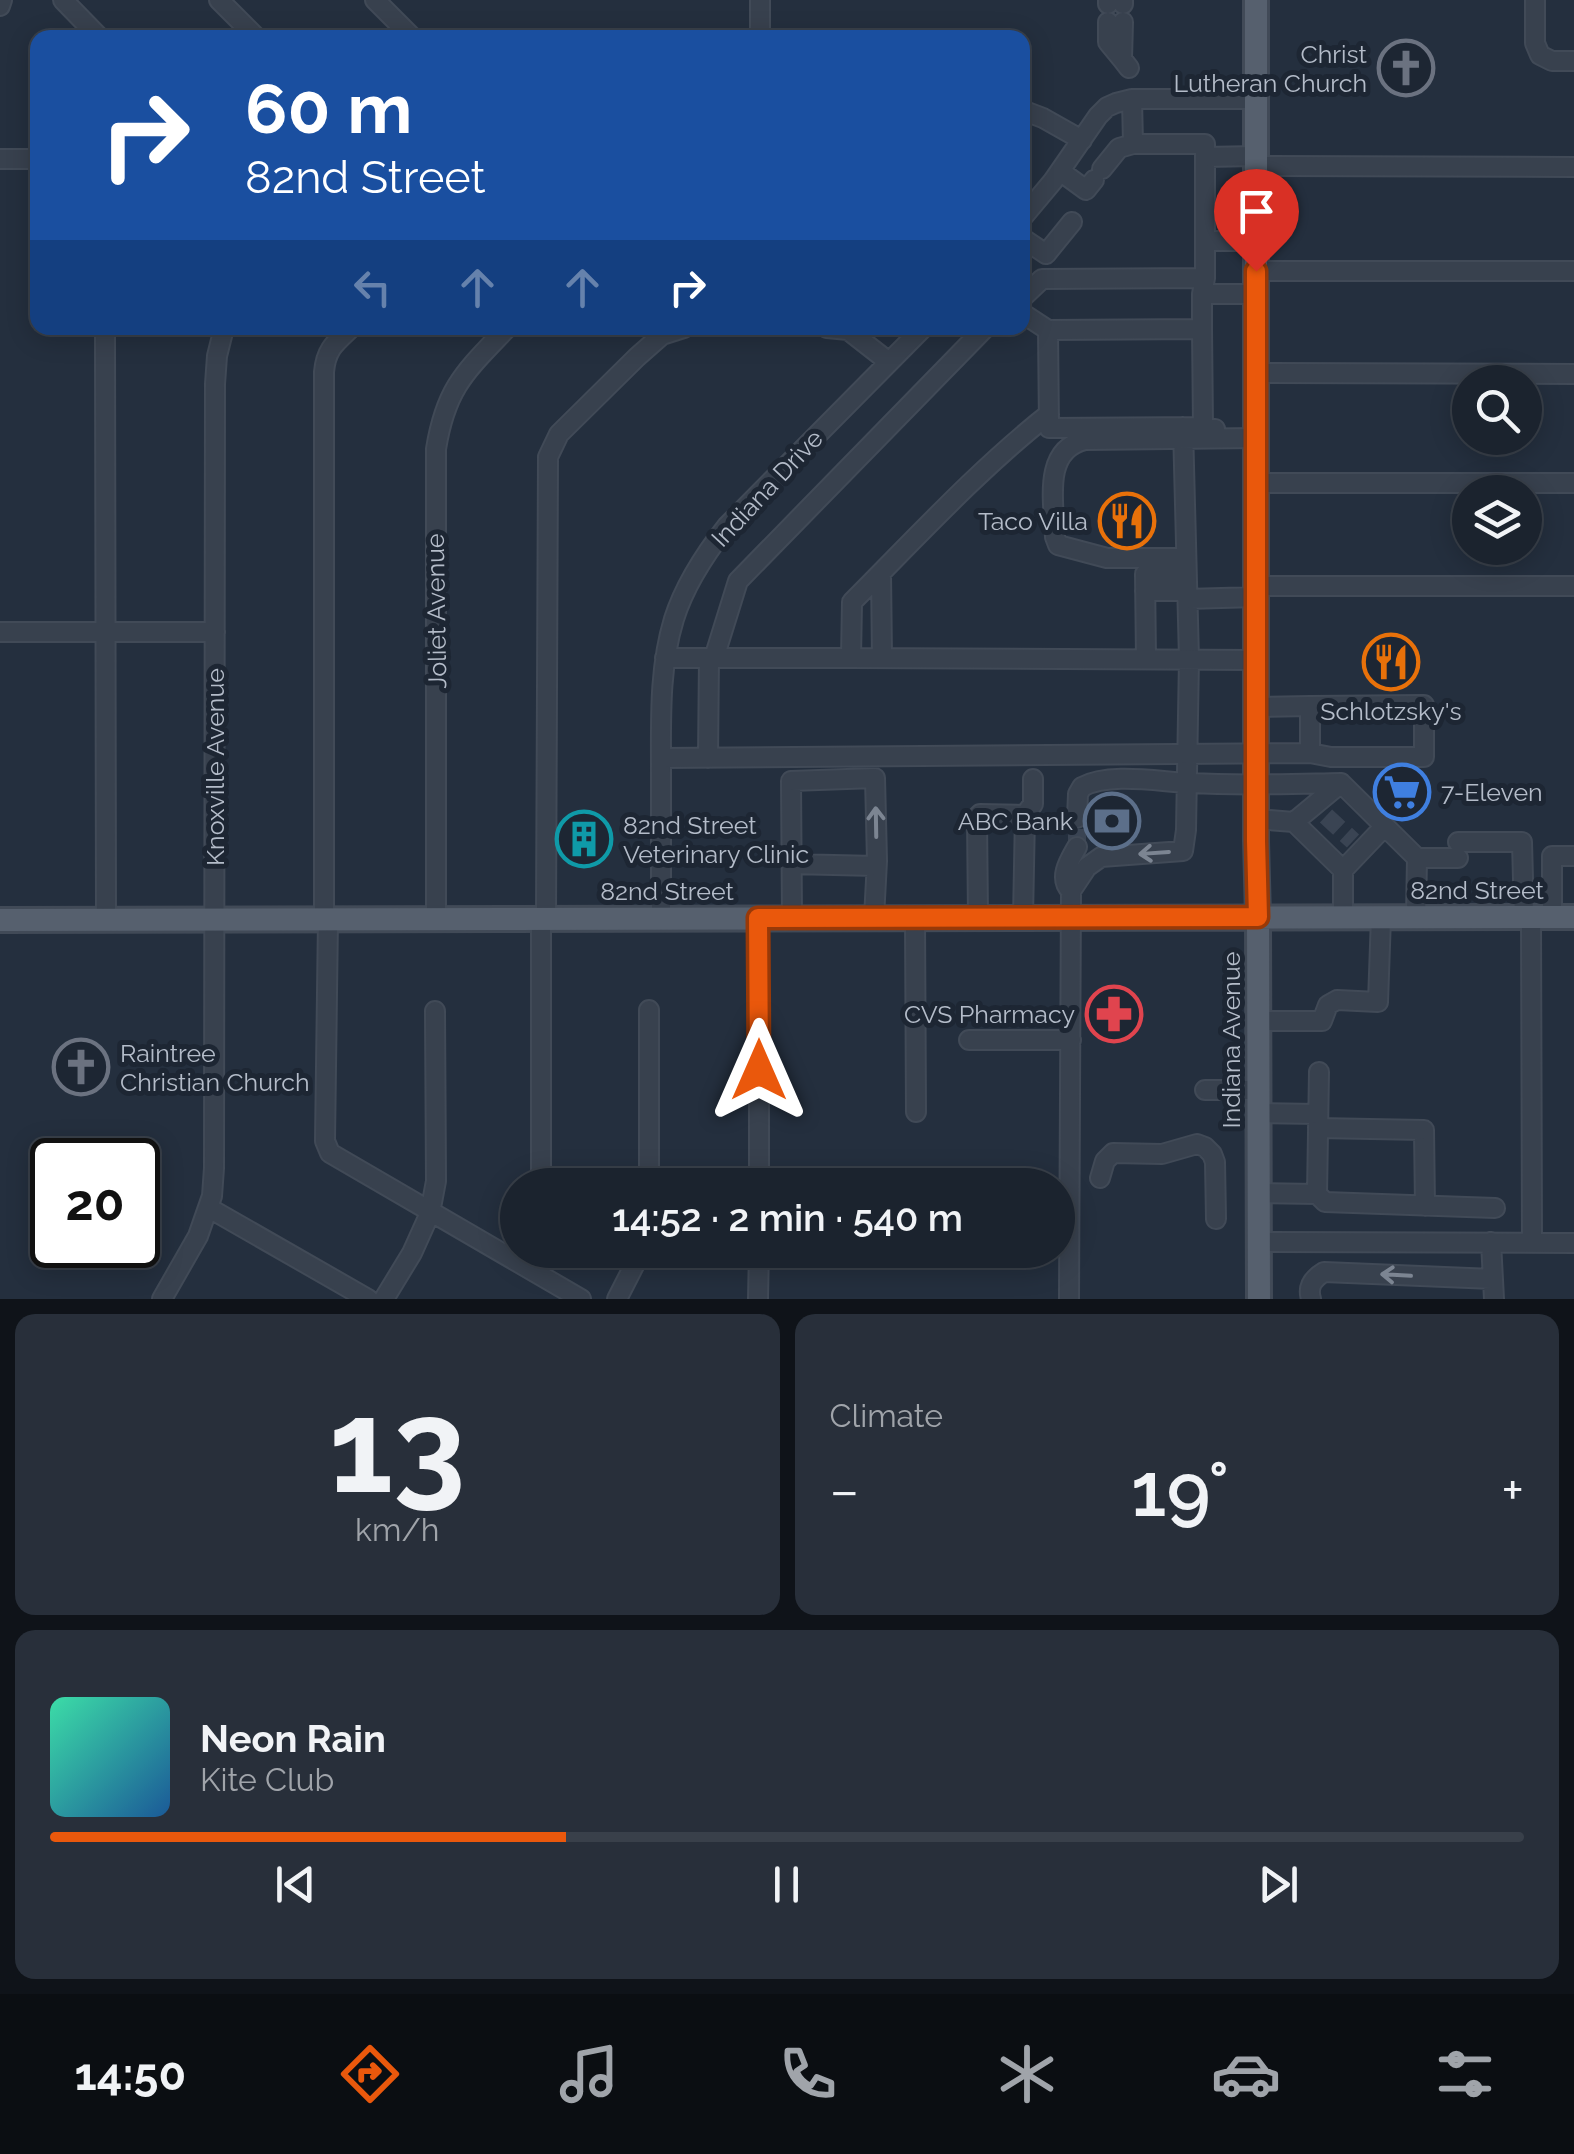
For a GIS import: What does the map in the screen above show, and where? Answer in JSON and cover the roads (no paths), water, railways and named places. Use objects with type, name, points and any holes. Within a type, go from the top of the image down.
[{"type":"main road","name":"Indiana Avenue","points":[[1256,0],[1259,1299]]},
{"type":"main road","name":"82nd Street","points":[[0,920],[1545,917]]},
{"type":"street","points":[[63,0],[92,30]]},
{"type":"street","points":[[219,0],[249,30]]},
{"type":"street","points":[[376,0],[405,30]]},
{"type":"street","points":[[760,0],[760,30]]},
{"type":"street","points":[[1534,0],[1534,42],[1540,55],[1552,61],[1574,61]]},
{"type":"street","points":[[1115,9],[1108,42],[1125,64]]},
{"type":"street","points":[[1030,208],[1107,107],[1132,100],[1256,99]]},
{"type":"street","points":[[1132,100],[1132,144]]},
{"type":"street","points":[[1030,113],[1082,140]]},
{"type":"street","points":[[1060,171],[1086,190],[1119,148],[1132,144],[1205,144],[1203,426]]},
{"type":"street","points":[[1205,157],[1574,167]]},
{"type":"street","points":[[0,159],[30,159]]},
{"type":"street","points":[[1030,243],[1046,254],[1072,222]]},
{"type":"street","points":[[1205,240],[1256,241]]},
{"type":"street","points":[[1030,290],[1042,279],[1204,286],[1574,271]]},
{"type":"street","points":[[1030,318],[1048,330],[1202,329]]},
{"type":"street","points":[[1048,330],[1049,428],[1256,435]]},
{"type":"street","points":[[105,335],[106,919]]},
{"type":"street","name":"Knoxville Avenue","points":[[162,1299],[198,1236],[209,1208],[214,1168],[215,384],[222,335]]},
{"type":"street","points":[[344,335],[326,357],[324,372],[326,1147],[337,1158],[430,1213],[500,1247]]},
{"type":"street","name":"Joliet Avenue","points":[[436,919],[436,449],[448,400],[460,378],[500,335]]},
{"type":"street","points":[[541,1168],[548,457],[560,434],[662,335]]},
{"type":"street","points":[[854,335],[889,362]]},
{"type":"street","name":"Indiana Drive","points":[[661,918],[661,699],[674,619],[687,587],[705,554],[727,526],[916,335]]},
{"type":"street","points":[[708,758],[712,658],[738,581],[979,335]]},
{"type":"street","points":[[1256,373],[1574,374]]},
{"type":"street","points":[[851,658],[852,602],[1009,447],[1049,414]]},
{"type":"street","points":[[1186,580],[1058,545],[1054,537],[1054,472],[1058,458],[1064,449],[1084,440],[1183,433],[1203,426],[1256,435]]},
{"type":"street","points":[[1070,1299],[1072,891],[1087,867],[1101,858],[1183,851],[1186,830],[1188,659],[1183,433]]},
{"type":"street","points":[[1256,483],[1574,483]]},
{"type":"street","points":[[881,573],[882,658]]},
{"type":"street","points":[[1146,659],[1145,574],[1256,592],[1574,586]]},
{"type":"street","points":[[0,632],[214,632]]},
{"type":"street","points":[[665,658],[1256,660]]},
{"type":"street","points":[[661,758],[1310,753],[1332,757],[1424,757],[1424,705],[1256,707]]},
{"type":"street","points":[[1310,706],[1310,753]]},
{"type":"street","points":[[792,918],[791,781],[876,778],[874,918]]},
{"type":"street","points":[[1024,918],[1024,815],[1033,804],[1033,779]]},
{"type":"street","points":[[1077,818],[1082,787],[1104,781],[1341,784],[1417,858],[1416,917]]},
{"type":"street","points":[[1256,819],[1294,822],[1321,810],[1341,784]]},
{"type":"street","points":[[978,918],[978,816],[1024,815]]},
{"type":"street","points":[[1294,822],[1344,870]]},
{"type":"street","points":[[1344,917],[1344,870],[1358,846],[1384,828]]},
{"type":"street","points":[[1417,858],[1522,842],[1545,917]]},
{"type":"street","points":[[1072,891],[1064,876],[1077,847]]},
{"type":"street","points":[[1532,1242],[1545,917],[1552,856],[1574,856]]},
{"type":"street","points":[[791,864],[876,866]]},
{"type":"street","points":[[1258,1021],[1322,1021],[1332,1002],[1378,1002],[1380,917]]},
{"type":"street","points":[[758,918],[759,1168]]},
{"type":"street","points":[[915,918],[916,1112]]},
{"type":"street","points":[[649,1010],[650,1168]]},
{"type":"street","points":[[384,1299],[430,1213],[436,1182],[435,1011]]},
{"type":"street","points":[[970,1040],[1071,1040]]},
{"type":"street","points":[[1316,1194],[1318,1072]]},
{"type":"street","points":[[1204,1090],[1318,1121],[1424,1130],[1425,1206],[1439,1242]]},
{"type":"street","points":[[1174,1141],[1206,1147],[1212,1154],[1216,1219]]},
{"type":"street","points":[[1100,1178],[1105,1161],[1114,1153],[1162,1154],[1197,1144]]},
{"type":"street","points":[[1259,1193],[1316,1194],[1324,1202],[1495,1208]]},
{"type":"street","points":[[1412,1241],[1425,1206]]},
{"type":"street","points":[[209,1208],[368,1299]]},
{"type":"street","points":[[1259,1242],[1574,1243]]},
{"type":"street","points":[[1491,1242],[1494,1299]]},
{"type":"street","points":[[535,1268],[581,1299]]},
{"type":"street","points":[[618,1299],[633,1268]]},
{"type":"street","points":[[758,1299],[759,1268]]},
{"type":"street","points":[[1311,1299],[1314,1278],[1334,1270],[1493,1279]]},
{"type":"tunnel","points":[[1326,816],[1353,841]]},
{"type":"tunnel","points":[[1077,818],[1077,847]]},
{"type":"place","name":"Christ Lutheran Church","points":[[1406,68]]},
{"type":"place","name":"Taco Villa","points":[[1127,521]]},
{"type":"place","name":"Schlotzsky's","points":[[1391,662]]},
{"type":"place","name":"7-Eleven","points":[[1402,792]]},
{"type":"place","name":"ABC Bank","points":[[1112,821]]},
{"type":"place","name":"82nd Street Veterinary Clinic","points":[[584,839]]},
{"type":"place","name":"CVS Pharmacy","points":[[1114,1014]]},
{"type":"place","name":"Raintree Christian Church","points":[[81,1067]]}]
